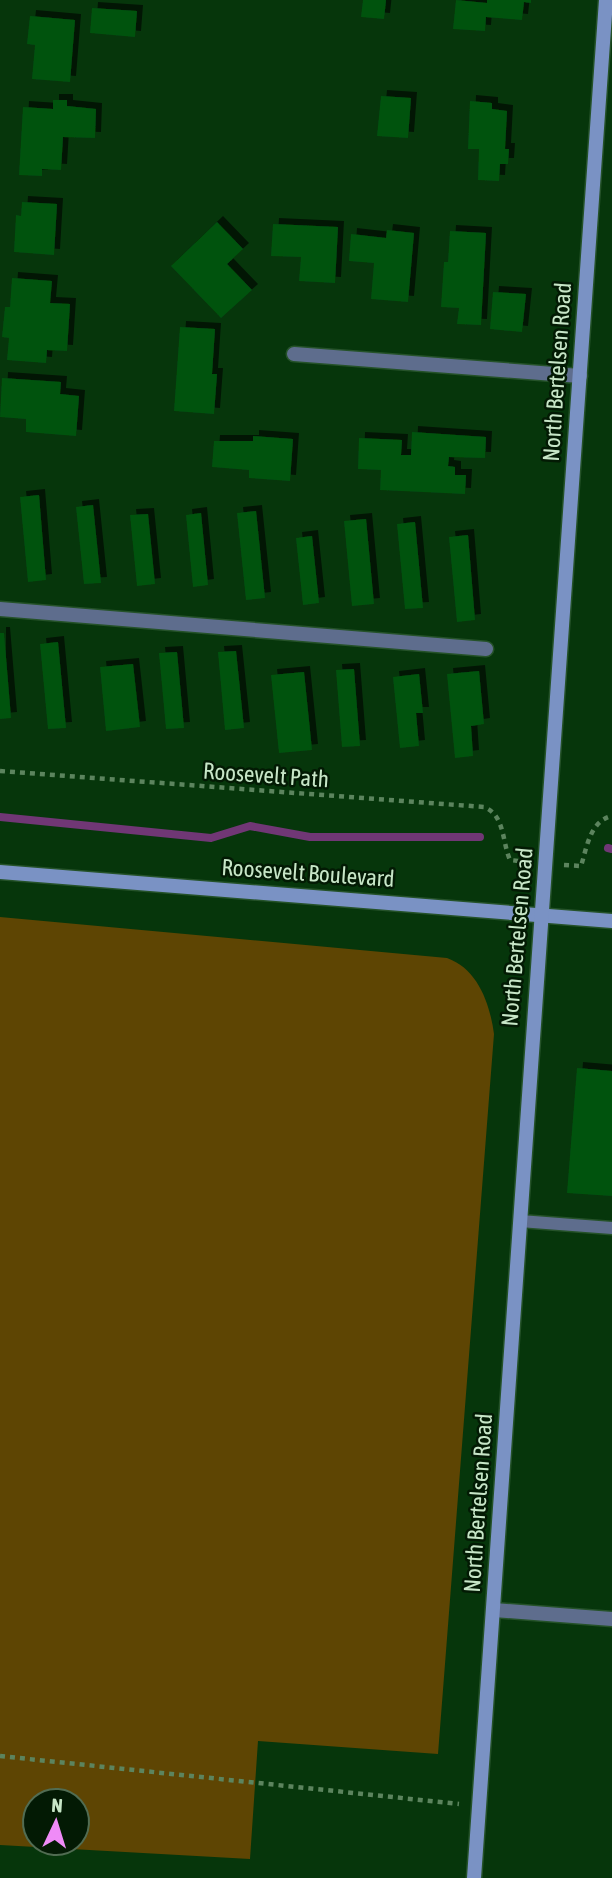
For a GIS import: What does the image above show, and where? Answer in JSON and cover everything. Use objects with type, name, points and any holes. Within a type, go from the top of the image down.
[{"type":"street","name":"North Bertelsen Road","points":[[474,1878],[580,376],[605,95],[606,0]]},
{"type":"street","points":[[294,354],[580,376]]},
{"type":"street","points":[[0,609],[486,649]]},
{"type":"street","name":"Roosevelt Boulevard","points":[[0,872],[612,921]]},
{"type":"street","points":[[494,1609],[612,1619]]},
{"type":"lane","points":[[520,1221],[612,1228]]},
{"type":"path","name":"Roosevelt Path","points":[[0,771],[484,807],[494,811],[500,819],[503,844]]},
{"type":"path","points":[[0,1756],[479,1806]]},
{"type":"shaded area","points":[[0,917],[447,958],[458,963],[467,970],[481,989],[494,1034],[438,1754],[258,1741],[250,1859],[91,1850],[91,1787],[21,1787],[21,1846],[0,1845]]},
{"type":"building","points":[[363,0],[386,0],[384,19],[361,17]]},
{"type":"building","points":[[456,0],[487,3],[487,0],[531,0],[531,3],[524,2],[522,20],[486,17],[485,31],[453,29]]},
{"type":"building","points":[[92,8],[137,11],[135,37],[90,33]]},
{"type":"building","points":[[30,16],[75,20],[70,82],[32,79],[35,45],[27,44]]},
{"type":"building","points":[[381,96],[411,98],[408,138],[377,136]]},
{"type":"building","points":[[53,100],[67,100],[67,106],[96,109],[95,138],[63,137],[61,170],[42,169],[42,176],[19,175],[23,107],[53,109]]},
{"type":"building","points":[[470,101],[492,103],[492,109],[507,111],[505,149],[509,149],[508,164],[500,164],[499,181],[478,180],[479,149],[468,149]]},
{"type":"building","points":[[22,202],[57,204],[54,255],[14,252],[16,215],[21,216]]},
{"type":"building","points":[[217,222],[243,249],[227,264],[252,290],[221,318],[171,266]]},
{"type":"building","points":[[273,224],[338,227],[335,283],[299,281],[301,257],[271,256]]},
{"type":"building","points":[[387,230],[414,233],[408,302],[371,299],[374,263],[349,261],[351,234],[386,238]]},
{"type":"building","points":[[450,231],[486,233],[481,325],[457,324],[459,308],[441,307],[444,262],[448,262]]},
{"type":"building","points":[[12,278],[52,281],[50,303],[70,304],[67,351],[47,350],[46,363],[7,360],[9,338],[2,337],[5,307],[10,307]]},
{"type":"building","points":[[493,292],[526,294],[522,332],[490,329]]},
{"type":"building","points":[[180,327],[215,329],[212,374],[217,374],[214,414],[174,411]]},
{"type":"building","points":[[2,378],[61,382],[60,394],[79,396],[76,436],[26,432],[26,419],[0,417]]},
{"type":"building","points":[[412,432],[486,437],[485,458],[449,457],[448,466],[455,467],[455,475],[466,475],[465,494],[380,490],[381,470],[358,469],[359,438],[402,440],[401,455],[411,455]]},
{"type":"building","points":[[253,436],[293,439],[290,481],[249,478],[249,470],[212,467],[214,441],[253,441]]},
{"type":"building","points":[[39,495],[46,580],[28,582],[20,497]]},
{"type":"building","points":[[93,505],[101,583],[84,584],[76,507]]},
{"type":"building","points":[[256,511],[265,598],[246,600],[237,513]]},
{"type":"building","points":[[201,513],[208,585],[193,587],[186,515]]},
{"type":"building","points":[[148,514],[155,584],[137,586],[130,515]]},
{"type":"building","points":[[366,519],[374,604],[352,606],[344,521]]},
{"type":"building","points":[[415,522],[423,608],[405,609],[397,524]]},
{"type":"building","points":[[468,535],[475,620],[457,622],[449,537]]},
{"type":"building","points":[[312,536],[319,603],[303,605],[296,538]]},
{"type":"building","points":[[0,633],[4,633],[11,718],[0,719]]},
{"type":"building","points":[[58,642],[66,728],[48,729],[40,644]]},
{"type":"building","points":[[236,651],[244,728],[225,730],[218,652]]},
{"type":"building","points":[[177,652],[184,728],[166,729],[159,653]]},
{"type":"building","points":[[133,664],[140,727],[106,731],[100,667]]},
{"type":"building","points":[[354,669],[360,746],[342,747],[336,670]]},
{"type":"building","points":[[479,671],[484,724],[471,726],[473,756],[455,758],[447,674]]},
{"type":"building","points":[[304,672],[312,750],[279,753],[271,675]]},
{"type":"building","points":[[419,674],[423,713],[416,713],[419,746],[400,748],[393,677]]},
{"type":"building","points":[[577,1068],[612,1071],[612,1196],[567,1193]]},
{"type":"waterway","points":[[0,817],[211,838],[250,826],[310,837],[480,837]]},
{"type":"waterway","points":[[608,848],[612,849]]}]
